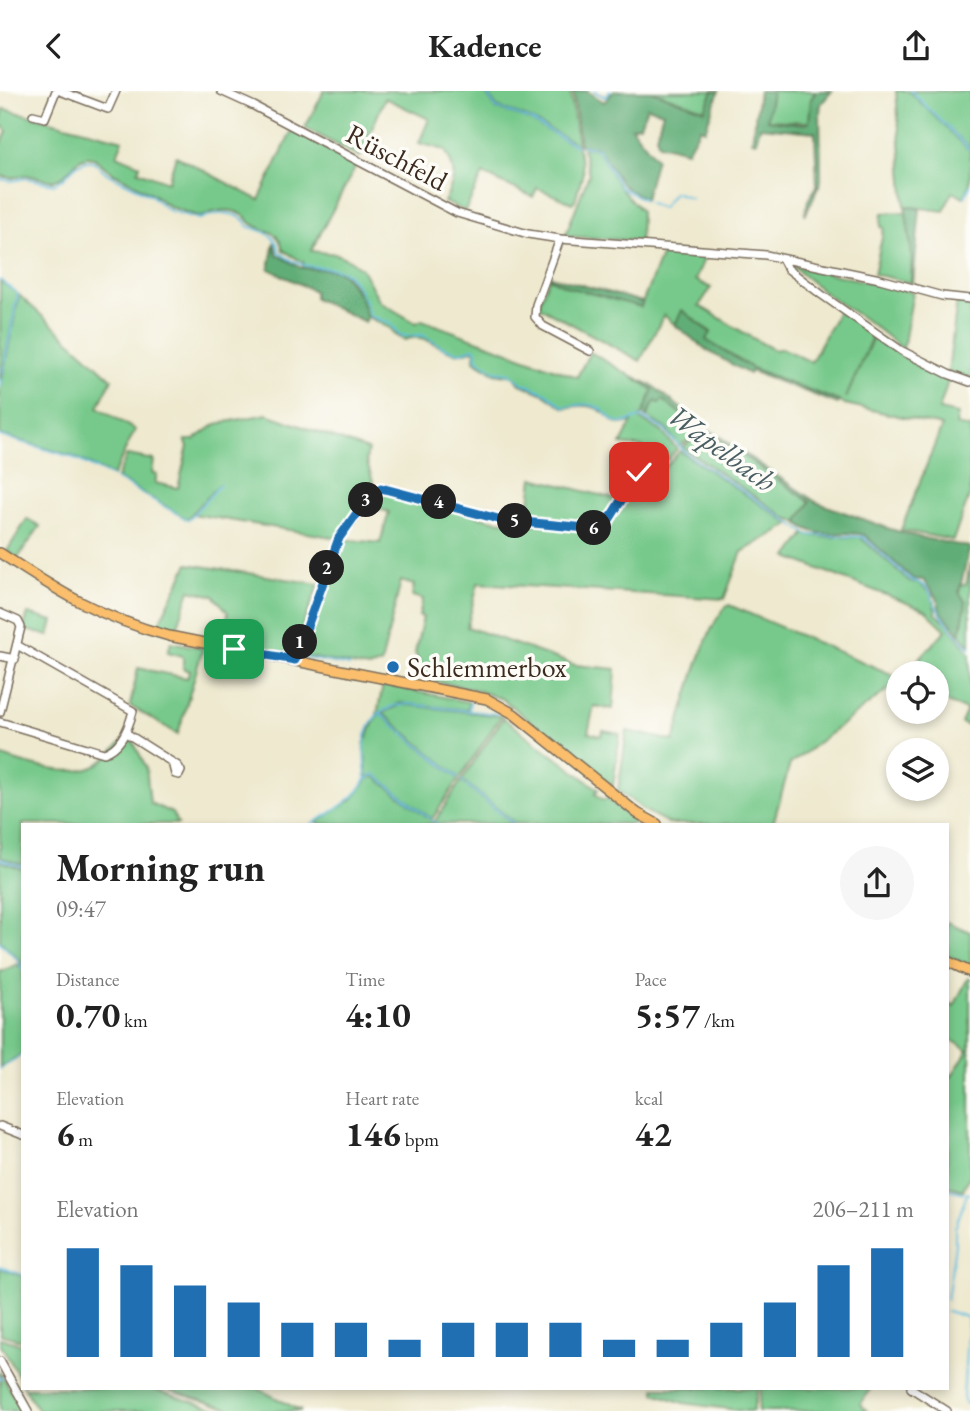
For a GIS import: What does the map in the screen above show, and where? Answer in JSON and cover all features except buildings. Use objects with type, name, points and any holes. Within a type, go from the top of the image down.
[{"type":"main road","points":[[0,553],[77,602],[133,626],[169,636],[487,699],[514,714],[637,813],[655,823]]},
{"type":"main road","points":[[949,962],[970,972]]},
{"type":"street","points":[[33,115],[45,118],[58,91],[108,109],[116,91]]},
{"type":"street","name":"Rüschfeld","points":[[221,91],[457,213],[528,235],[760,255],[880,279],[942,296],[970,299]]},
{"type":"street","points":[[560,239],[536,305],[535,317],[543,326],[590,351]]},
{"type":"street","points":[[783,260],[789,269],[822,295],[902,351],[929,366],[970,382]]},
{"type":"street","points":[[295,660],[339,538],[377,489],[445,503],[502,520],[597,529],[607,523],[639,472]]},
{"type":"street","points":[[0,613],[21,623],[15,659],[0,712]]},
{"type":"street","points":[[0,722],[104,753],[113,749],[126,733],[133,711],[17,645]]},
{"type":"street","points":[[0,656],[15,659]]},
{"type":"street","points":[[126,733],[172,762]]},
{"type":"street","points":[[0,1126],[21,1134]]},
{"type":"street","points":[[0,1361],[28,1411]]},
{"type":"street","points":[[914,1390],[947,1411]]},
{"type":"green space","points":[[324,91],[484,91],[496,109],[527,119],[578,147],[583,173],[575,200],[572,203],[537,188],[533,197],[483,174],[465,211],[444,202],[454,176],[445,150],[419,143],[429,119],[385,98],[360,157],[305,128]]},
{"type":"green space","points":[[486,91],[570,91],[578,145],[528,118],[497,107]]},
{"type":"green space","points":[[573,91],[587,91],[604,102],[614,91],[651,91],[705,110],[713,91],[719,91],[705,130],[700,128],[687,151],[659,144],[656,136],[663,112],[647,107],[640,125],[631,127],[656,158],[645,199],[623,186],[597,147],[580,145]]},
{"type":"green space","points":[[651,91],[713,91],[706,110]]},
{"type":"green space","points":[[759,91],[772,91],[767,120],[805,124],[809,122],[811,99],[816,91],[832,91],[821,104],[820,112],[821,181],[805,216],[808,200],[817,186],[815,132],[760,127],[756,141],[752,141]]},
{"type":"green space","points":[[772,91],[816,91],[811,99],[809,122],[767,120]]},
{"type":"green space","points":[[896,91],[909,91],[970,151],[970,184],[964,197],[952,192],[944,211],[905,206]]},
{"type":"green space","points":[[912,91],[970,91],[970,149],[917,98]]},
{"type":"green space","points":[[4,109],[123,140],[117,155],[140,165],[138,171],[168,182],[176,156],[259,200],[292,130],[357,164],[311,251],[336,254],[350,260],[362,269],[380,302],[416,323],[422,320],[577,377],[590,352],[654,390],[643,414],[638,418],[661,431],[677,449],[667,460],[642,447],[621,444],[632,422],[616,423],[590,406],[564,408],[544,394],[520,384],[514,376],[495,373],[474,360],[475,352],[472,350],[453,352],[422,338],[405,340],[398,337],[390,328],[366,316],[356,289],[342,273],[328,268],[302,268],[304,263],[283,250],[274,234],[256,226],[243,215],[221,211],[200,217],[170,207],[153,194],[110,171],[94,158],[79,160],[61,178],[53,181],[26,175],[12,178],[0,176],[0,147],[7,131],[0,124]]},
{"type":"green space","points":[[582,147],[597,149],[621,189],[641,211],[640,241],[565,236],[589,174]]},
{"type":"green space","points":[[905,206],[920,209],[913,283],[911,283],[912,255]]},
{"type":"green space","points":[[906,212],[912,255],[911,283],[874,274],[884,228],[881,227],[882,213]]},
{"type":"green space","points":[[274,242],[277,254],[301,268],[336,270],[343,274],[361,298],[367,318],[365,322],[314,298],[314,291],[269,269]]},
{"type":"green space","points":[[663,251],[706,254],[695,280],[711,288],[699,306],[775,350],[782,348],[811,362],[839,310],[873,334],[846,398],[874,335],[918,364],[949,378],[939,410],[958,414],[956,425],[970,428],[970,494],[953,540],[901,530],[942,426],[845,404],[754,369],[705,340],[711,332],[683,311],[675,325],[664,315],[640,361],[538,306],[549,278],[568,287],[641,306]]},
{"type":"green space","points":[[791,265],[913,292],[903,349],[829,296]]},
{"type":"green space","points":[[550,276],[642,302],[641,307],[568,287],[549,278]]},
{"type":"green space","points":[[0,281],[18,294],[0,381]]},
{"type":"green space","points":[[19,295],[112,379],[98,407],[135,430],[113,476],[72,456],[0,435],[0,390]]},
{"type":"green space","points":[[957,301],[970,302],[970,379],[948,372]]},
{"type":"green space","points":[[682,310],[711,333],[706,340],[754,369],[839,401],[838,404],[751,371],[749,374],[708,351],[675,325]]},
{"type":"green space","points":[[632,376],[653,386],[702,425],[702,430],[663,400],[659,403],[655,401],[646,417],[643,414],[653,390]]},
{"type":"green space","points":[[655,400],[663,400],[702,431],[679,446],[666,429],[647,417]]},
{"type":"green space","points":[[267,414],[368,450],[366,460],[375,488],[337,538],[193,514],[220,484],[187,519],[117,478],[127,455],[154,460],[152,473],[157,474],[155,483],[178,488],[188,446],[185,440],[194,440],[216,424]]},
{"type":"green space","points":[[711,431],[816,502],[890,529],[970,547],[959,592],[966,603],[960,634],[940,611],[937,598],[923,580],[913,579],[864,535],[822,533],[805,528],[797,522],[810,502],[710,433],[700,435]]},
{"type":"green space","points":[[710,433],[810,502],[797,522],[785,517],[682,447],[700,435]]},
{"type":"green space","points":[[680,451],[790,524],[742,552],[724,599],[478,583],[467,627],[575,665],[616,669],[613,709],[594,706],[588,733],[602,736],[603,731],[620,734],[613,786],[502,699],[470,688],[427,680],[415,653],[423,617],[419,616],[423,599],[412,596],[414,585],[401,581],[381,664],[368,668],[298,655],[341,539],[380,543],[389,512],[365,505],[373,495],[382,490],[493,520],[597,530],[625,498],[652,481]]},
{"type":"green space","points":[[533,478],[619,500],[602,525],[528,520]]},
{"type":"green space","points":[[27,519],[40,526],[18,558],[7,551]]},
{"type":"green space","points":[[805,534],[860,537],[909,581],[919,583],[932,595],[936,614],[946,622],[970,653],[970,727],[961,723],[967,710],[949,703],[949,661],[917,661],[946,630],[925,610],[788,557]]},
{"type":"green space","points":[[188,564],[319,584],[292,654],[237,643],[240,622],[227,619],[228,612],[214,596],[190,590],[176,631],[157,627]]},
{"type":"green space","points":[[970,564],[970,645],[960,634],[966,604],[959,592],[961,585],[966,585]]},
{"type":"green space","points":[[729,605],[886,672],[886,691],[790,764],[773,823],[668,823],[645,811],[618,790],[627,731],[674,741],[689,689],[712,628]]},
{"type":"green space","points":[[28,614],[53,621],[49,636],[23,629]]},
{"type":"green space","points":[[171,642],[203,648],[178,734],[130,706],[138,668],[187,678],[190,671],[183,668],[183,656],[168,652]]},
{"type":"green space","points":[[383,685],[469,702],[468,710],[400,703],[377,714]]},
{"type":"green space","points":[[400,705],[501,716],[460,778],[382,713]]},
{"type":"green space","points":[[380,714],[459,779],[432,819],[374,774],[367,778],[364,744],[376,717]]},
{"type":"green space","points":[[503,718],[598,789],[595,794],[604,800],[607,798],[634,821],[515,823],[462,780]]},
{"type":"green space","points":[[127,737],[132,739],[146,767],[150,803],[172,813],[177,823],[21,823],[21,864],[0,857],[0,755],[64,771],[89,769],[107,758]]},
{"type":"green space","points":[[374,776],[435,823],[317,822],[352,799],[367,780]]},
{"type":"green space","points":[[461,781],[512,823],[437,823],[435,821]]},
{"type":"green space","points":[[0,861],[21,868],[21,964],[0,941]]},
{"type":"green space","points":[[949,923],[970,932],[970,966],[949,956]]},
{"type":"green space","points":[[18,964],[21,968],[21,1054],[0,1068],[0,972]]},
{"type":"green space","points":[[968,978],[970,979],[970,1175],[963,1190],[949,1186],[949,1076],[951,1077],[968,1050],[949,1038],[949,1002],[954,1006]]},
{"type":"green space","points":[[0,1268],[21,1275],[21,1340],[0,1334]]},
{"type":"green space","points":[[0,1338],[21,1344],[21,1380],[0,1343]]},
{"type":"green space","points":[[0,1372],[22,1411],[0,1411]]},
{"type":"green space","points":[[26,1390],[155,1390],[222,1411],[38,1411]]},
{"type":"green space","points":[[168,1390],[261,1390],[301,1411],[236,1411]]},
{"type":"green space","points":[[655,1390],[758,1390],[753,1411],[683,1403],[655,1393]]},
{"type":"green space","points":[[761,1390],[870,1390],[860,1404],[867,1411],[758,1411]]},
{"type":"waterway","points":[[485,91],[496,108],[528,119],[577,146]]},
{"type":"waterway","points":[[594,91],[605,97],[610,91]]},
{"type":"waterway","points":[[911,91],[970,150]]},
{"type":"waterway","points":[[582,146],[597,148],[621,188],[645,200]]},
{"type":"waterway","name":"Wapelbach","points":[[0,179],[12,181],[26,178],[54,184],[75,166],[93,161],[108,174],[151,195],[168,210],[200,219],[233,214],[248,226],[273,237],[279,252],[291,260],[314,267],[337,269],[349,276],[365,300],[370,316],[390,323],[401,336],[423,335],[454,351],[462,352],[474,348],[477,351],[477,359],[495,371],[510,373],[522,383],[546,393],[564,407],[593,405],[620,423],[641,417],[663,429],[687,454],[809,535],[863,537],[911,580],[927,589],[943,618],[970,648]]},
{"type":"waterway","points":[[965,197],[970,186]]},
{"type":"waterway","points":[[648,202],[662,208],[674,192],[691,198]]},
{"type":"waterway","points":[[0,280],[18,294],[0,386]]},
{"type":"waterway","points":[[0,436],[72,457],[113,477]]},
{"type":"waterway","points":[[117,479],[188,520],[220,485]]},
{"type":"waterway","points":[[160,629],[291,655]]},
{"type":"waterway","points":[[300,657],[350,666]]},
{"type":"waterway","points":[[380,713],[393,706],[407,704],[469,711],[470,702]]},
{"type":"waterway","points":[[471,711],[498,714]]},
{"type":"waterway","points":[[314,823],[342,805],[362,786],[366,779],[366,736],[379,713],[459,778]]},
{"type":"waterway","points":[[366,780],[374,774],[436,823]]},
{"type":"waterway","points":[[462,781],[513,823]]},
{"type":"waterway","points":[[0,859],[21,866]]},
{"type":"waterway","points":[[0,942],[21,966]]},
{"type":"waterway","points":[[0,1069],[21,1055]]},
{"type":"waterway","points":[[949,1189],[970,1194]]},
{"type":"waterway","points":[[949,1286],[955,1228],[967,1194]]},
{"type":"waterway","points":[[0,1267],[21,1274]]},
{"type":"waterway","points":[[949,1312],[968,1320],[963,1398],[965,1403],[970,1405]]},
{"type":"place","name":"Schlemmerbox","points":[[393,667]]},
{"type":"route","points":[[234,649],[295,660],[339,538],[377,489],[445,503],[502,520],[597,529],[607,523],[639,472]]}]
